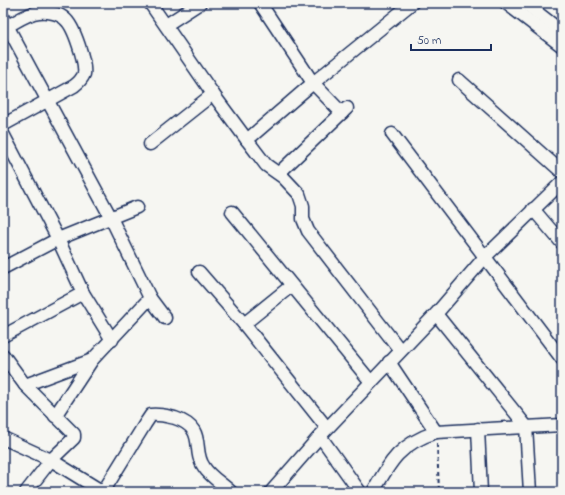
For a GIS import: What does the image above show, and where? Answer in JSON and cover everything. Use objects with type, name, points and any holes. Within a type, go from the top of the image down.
[{"type":"street","points":[[150,3],[213,94],[266,165],[279,173],[299,194],[303,206],[303,219],[308,231],[400,350]]},
{"type":"street","points":[[166,25],[200,3]]},
{"type":"street","points":[[260,3],[313,82],[345,110],[279,173]]},
{"type":"street","points":[[247,140],[313,82],[412,3]]},
{"type":"street","points":[[506,3],[562,46]]},
{"type":"street","points":[[525,3],[562,32]]},
{"type":"street","points":[[3,125],[49,101],[74,86],[81,79],[84,73],[84,64],[71,27],[66,19],[59,14],[40,12],[5,22],[49,101],[110,216],[150,298],[165,318]]},
{"type":"street","points":[[459,80],[562,172]]},
{"type":"street","points":[[150,144],[213,94]]},
{"type":"street","points":[[3,134],[58,239],[84,293],[112,340]]},
{"type":"street","points":[[392,134],[484,258],[562,359]]},
{"type":"street","points":[[271,492],[323,432],[436,314],[484,258],[562,182]]},
{"type":"street","points":[[3,268],[58,239],[137,206]]},
{"type":"street","points":[[533,209],[562,243]]},
{"type":"street","points":[[232,212],[371,382]]},
{"type":"street","points":[[199,272],[244,324],[323,432],[360,492]]},
{"type":"street","points":[[244,324],[291,286]]},
{"type":"street","points":[[3,336],[84,293]]},
{"type":"street","points":[[55,416],[92,360],[150,298]]},
{"type":"street","points":[[436,314],[526,426],[530,492]]},
{"type":"street","points":[[3,355],[25,385],[71,430],[74,438],[51,460],[26,492]]},
{"type":"street","points":[[25,385],[92,360]]},
{"type":"street","points":[[389,362],[436,432]]},
{"type":"street","points":[[3,438],[51,460],[103,492],[145,424],[151,416],[159,414],[181,420],[192,429],[197,438],[201,462],[204,468],[231,492]]},
{"type":"street","points":[[373,492],[390,464],[404,447],[418,438],[436,432],[562,425]]},
{"type":"street","points":[[478,429],[481,492]]},
{"type":"path","points":[[436,432],[439,492]]}]
